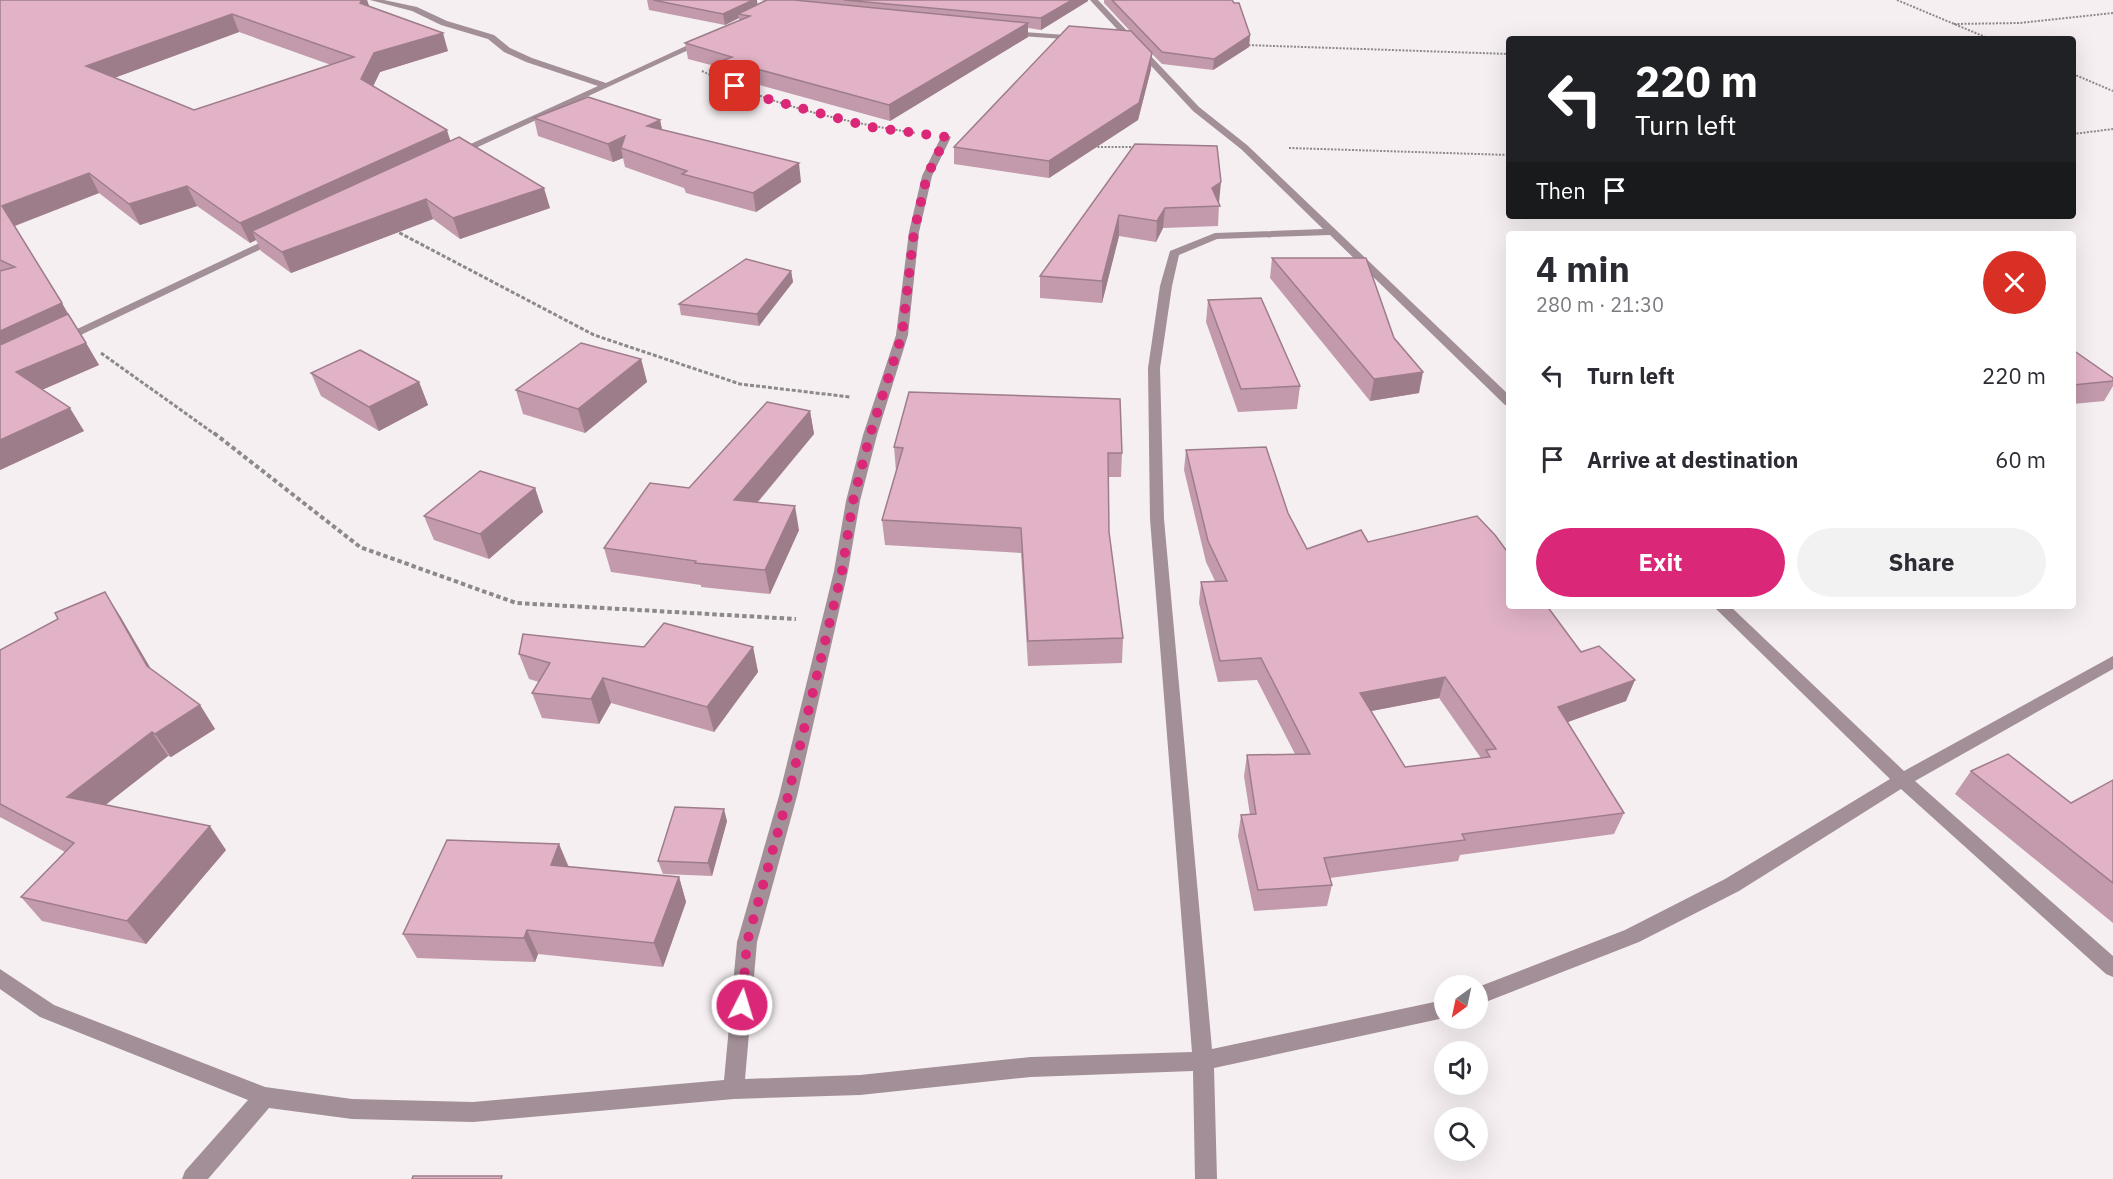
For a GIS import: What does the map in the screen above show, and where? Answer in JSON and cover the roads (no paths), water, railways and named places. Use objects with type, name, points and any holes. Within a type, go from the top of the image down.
[{"type":"street","points":[[374,0],[414,9],[444,23],[491,37],[507,50],[528,60],[604,85]]},
{"type":"street","points":[[1094,0],[1196,109],[1244,147],[1506,399]]},
{"type":"street","points":[[996,32],[1088,38]]},
{"type":"street","points":[[444,160],[711,38]]},
{"type":"street","points":[[1122,41],[1134,42]]},
{"type":"street","points":[[734,1089],[747,942],[788,796],[842,571],[853,501],[902,335],[914,232],[927,176],[946,137]]},
{"type":"street","points":[[1206,1179],[1203,1061],[1157,519],[1154,368],[1166,286],[1174,253],[1215,236],[1332,232]]},
{"type":"street","points":[[52,343],[284,234]]},
{"type":"street","points":[[1723,609],[1902,780],[2113,968]]},
{"type":"street","points":[[1488,992],[1642,931],[1732,885],[1902,780],[2113,662]]},
{"type":"street","points":[[0,978],[47,1011],[265,1097],[352,1109],[473,1112],[734,1089],[860,1085],[1031,1067],[1203,1061],[1434,1011]]},
{"type":"street","points":[[193,1179],[265,1097]]}]
